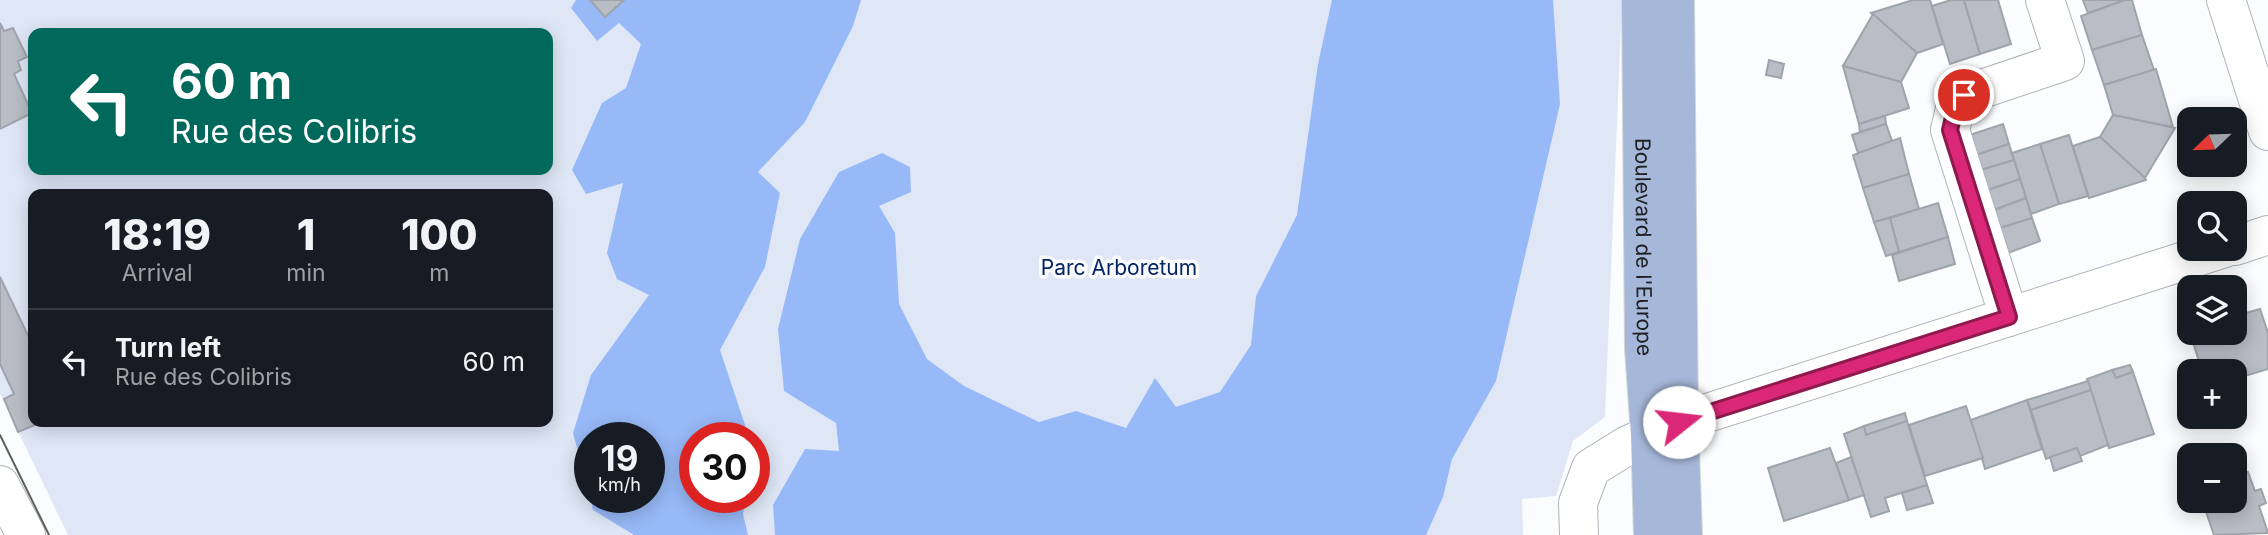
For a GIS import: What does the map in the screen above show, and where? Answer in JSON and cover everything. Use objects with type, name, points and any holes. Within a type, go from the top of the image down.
[{"type":"main road","name":"Boulevard de l'Europe","points":[[1641,0],[1644,349],[1665,428],[1683,535]]},
{"type":"main road","name":"Boulevard de l'Europe","points":[[1653,535],[1665,428],[1675,0]]},
{"type":"street","points":[[2009,317],[1950,130],[1955,109],[1964,95],[2065,61],[2045,0]]},
{"type":"street","points":[[2226,0],[2268,131]]},
{"type":"street","points":[[2247,242],[2268,235]]},
{"type":"street","points":[[1579,535],[1577,503],[1591,468],[1628,445],[1665,428],[2184,261]]},
{"type":"street","points":[[0,485],[26,535]]},
{"type":"green space","name":"Parc Arboretum","points":[[0,0],[1622,0],[1605,417],[1573,441],[1556,496],[1522,499],[1523,535],[68,535],[0,394]]},
{"type":"shaded area","points":[[576,0],[861,0],[853,26],[805,122],[758,172],[780,193],[765,267],[720,350],[744,422],[679,422],[679,513],[743,513],[748,535],[634,535],[598,513],[665,513],[665,422],[576,422],[591,375],[649,295],[617,279],[607,253],[623,183],[586,194],[572,170],[602,103],[626,88],[641,44],[619,23],[597,41],[571,8]]},
{"type":"shaded area","points":[[1332,0],[1553,0],[1560,104],[1496,381],[1452,459],[1443,497],[1426,535],[775,535],[773,505],[805,449],[839,451],[836,423],[784,391],[778,329],[800,239],[839,172],[882,153],[910,167],[911,192],[879,206],[895,233],[899,304],[927,359],[964,386],[1039,422],[1076,411],[1126,428],[1155,378],[1176,407],[1220,392],[1251,345],[1256,296],[1297,215],[1318,64]]},
{"type":"building","points":[[590,0],[624,0],[605,17]]},
{"type":"building","points":[[1913,0],[1930,0],[1943,44],[1917,53],[1871,13]]},
{"type":"building","points":[[1951,0],[1964,0],[1980,54],[1950,64],[1932,6]]},
{"type":"building","points":[[1964,0],[1998,0],[2011,44],[1980,54]]},
{"type":"building","points":[[2083,0],[2125,0],[2088,13]]},
{"type":"building","points":[[2132,0],[2142,35],[2092,50],[2081,16]]},
{"type":"building","points":[[1873,14],[1917,53],[1901,82],[1843,66]]},
{"type":"building","points":[[0,23],[4,31],[13,28],[27,57],[18,61],[21,70],[14,74],[28,104],[28,115],[0,129]]},
{"type":"building","points":[[2142,35],[2154,70],[2104,85],[2092,50]]},
{"type":"building","points":[[1769,60],[1784,64],[1781,78],[1766,75]]},
{"type":"building","points":[[1843,66],[1901,82],[1909,108],[1859,124]]},
{"type":"building","points":[[2156,69],[2173,127],[2113,115],[2104,85]]},
{"type":"building","points":[[2113,115],[2175,128],[2145,178],[2100,137]]},
{"type":"building","points":[[1885,116],[1886,124],[1860,132],[1859,124]]},
{"type":"building","points":[[1886,124],[1892,141],[1858,153],[1852,135]]},
{"type":"building","points":[[2003,124],[2009,144],[1976,155],[1970,135]]},
{"type":"building","points":[[2069,135],[2088,196],[2059,204],[2040,144]]},
{"type":"building","points":[[2100,137],[2146,180],[2089,198],[2073,146]]},
{"type":"building","points":[[1900,138],[1909,174],[1863,188],[1853,155]]},
{"type":"building","points":[[2009,144],[2014,160],[1981,170],[1976,155]]},
{"type":"building","points":[[2040,144],[2059,204],[2031,214],[2012,153]]},
{"type":"building","points":[[2014,160],[2020,179],[1988,190],[1981,170]]},
{"type":"building","points":[[1909,174],[1919,209],[1874,222],[1863,188]]},
{"type":"building","points":[[2020,179],[2026,198],[1994,210],[1988,190]]},
{"type":"building","points":[[2026,198],[2032,218],[2000,228],[1994,210]]},
{"type":"building","points":[[1938,203],[1948,237],[1899,252],[1890,218]]},
{"type":"building","points":[[1890,218],[1899,252],[1886,256],[1874,222]]},
{"type":"building","points":[[2032,218],[2040,241],[2008,253],[2000,228]]},
{"type":"building","points":[[1948,237],[1955,264],[1899,281],[1892,255]]},
{"type":"building","points":[[0,277],[28,336],[30,427],[18,432],[4,399],[14,394],[0,364]]},
{"type":"building","points":[[2260,309],[2268,333],[2268,369],[2247,375],[2247,359],[2198,359],[2194,345],[2247,345],[2247,313]]},
{"type":"building","points":[[2130,365],[2133,372],[2116,378],[2112,370]]},
{"type":"building","points":[[2112,370],[2116,378],[2133,372],[2154,434],[2109,448],[2087,379]]},
{"type":"building","points":[[2088,381],[2091,390],[2031,410],[2027,400]]},
{"type":"building","points":[[2091,390],[2108,445],[2080,456],[2077,448],[2046,459],[2031,410]]},
{"type":"building","points":[[2027,400],[2042,449],[1985,469],[1971,420]]},
{"type":"building","points":[[1966,406],[1983,458],[1925,476],[1909,425]]},
{"type":"building","points":[[1905,413],[1907,421],[1866,435],[1864,426]]},
{"type":"building","points":[[1907,421],[1927,485],[1885,498],[1889,511],[1871,517],[1844,434],[1864,426],[1866,435]]},
{"type":"building","points":[[1830,448],[1849,500],[1784,521],[1768,468]]},
{"type":"building","points":[[2077,448],[2082,461],[2054,471],[2050,457]]},
{"type":"building","points":[[1851,457],[1864,495],[1849,500],[1836,463]]},
{"type":"building","points":[[2247,472],[2255,491],[2261,489],[2266,503],[2259,506],[2268,533],[2214,535],[2206,513],[2247,513]]},
{"type":"building","points":[[1927,485],[1933,503],[1907,510],[1902,493]]},
{"type":"tram line","points":[[0,435],[49,535]]},
{"type":"route","points":[[1679,422],[2009,317],[1950,130],[1955,109],[1964,95]]}]
